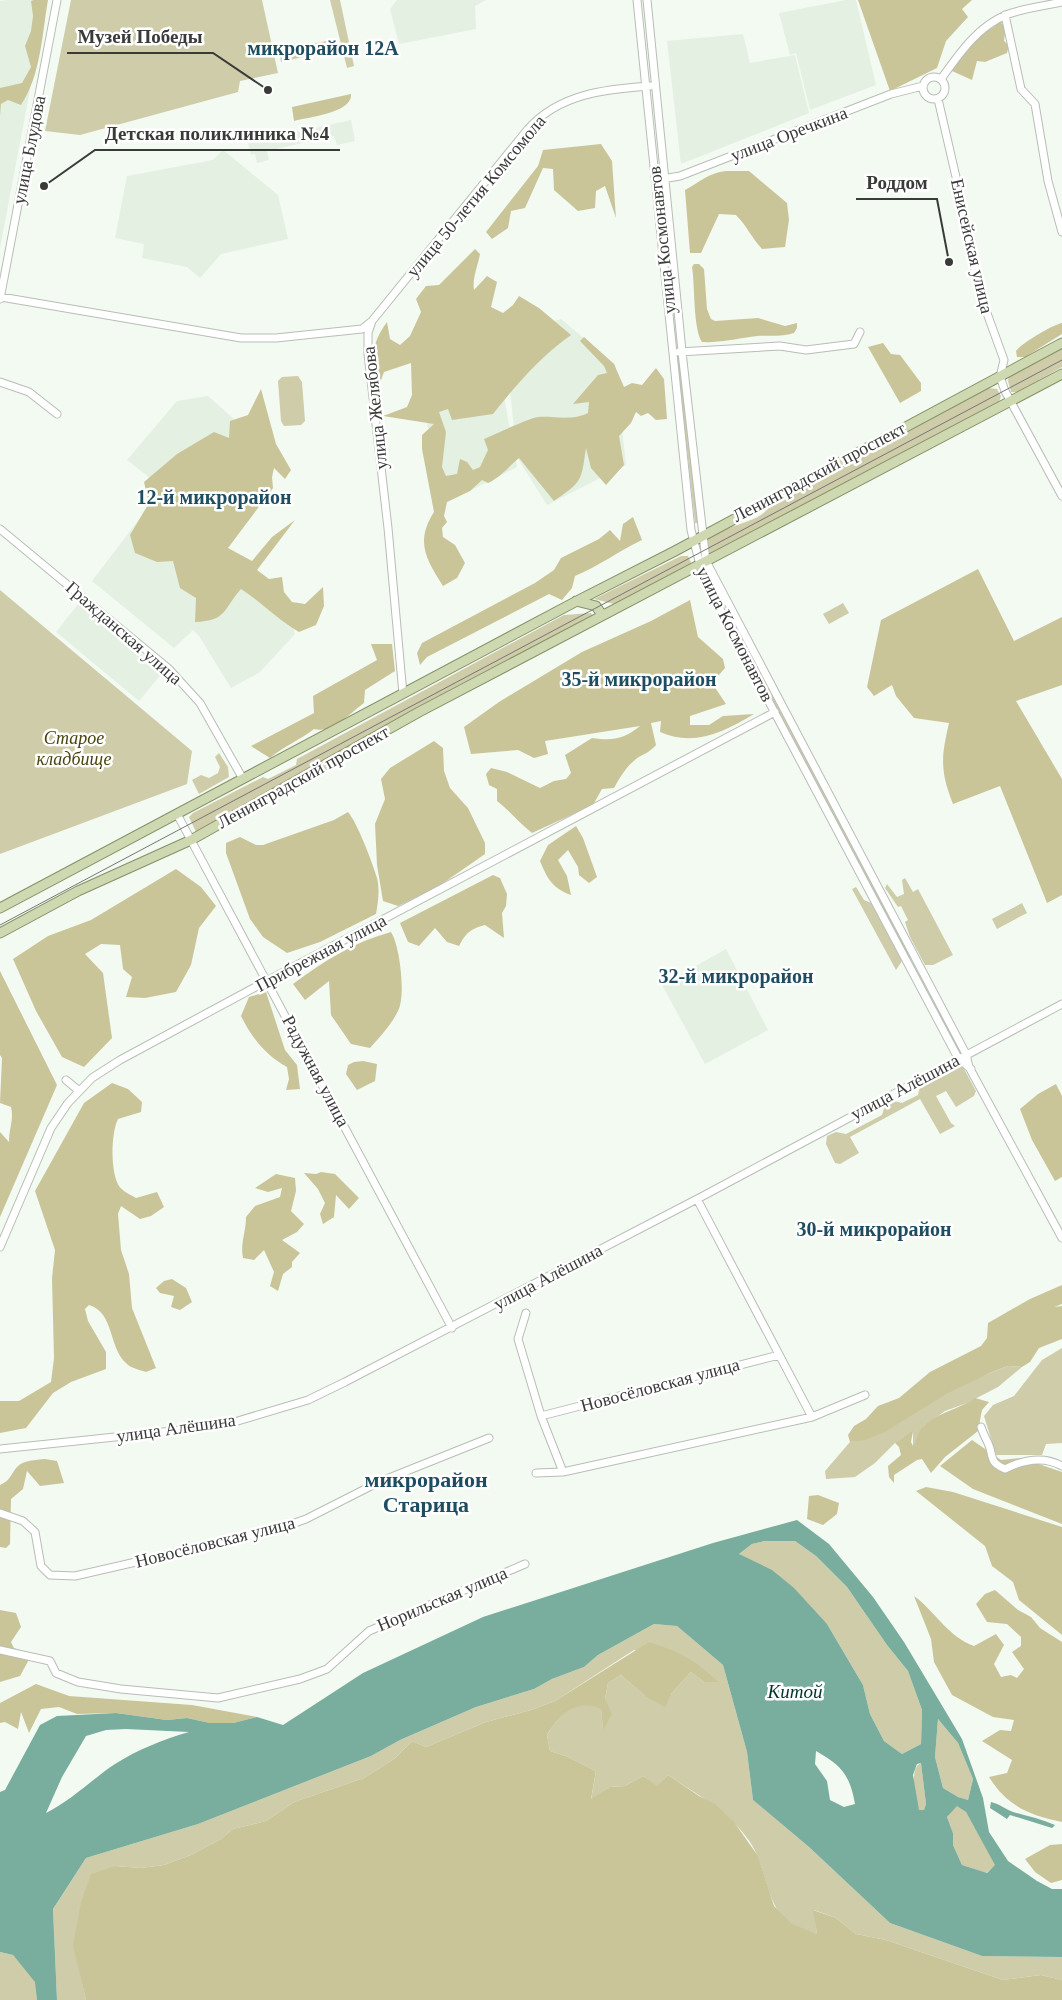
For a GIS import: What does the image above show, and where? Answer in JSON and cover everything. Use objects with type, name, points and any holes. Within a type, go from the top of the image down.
[{"type":"main road","name":"Ленинградский проспект","points":[[0,908],[576,601],[694,541],[1062,342]]},
{"type":"main road","name":"Ленинградский проспект","points":[[0,933],[78,891],[191,840],[405,720],[1062,374]]},
{"type":"main road","points":[[576,601],[596,606],[602,615]]},
{"type":"street","name":"улица Блудова","points":[[0,298],[57,0]]},
{"type":"street","name":"улица Космонавтов","points":[[637,0],[694,541],[703,563],[742,630],[966,1054],[971,1069],[1061,1240]]},
{"type":"street","name":"улица Космонавтов","points":[[646,0],[702,536],[703,576],[958,1058],[971,1069]]},
{"type":"street","name":"улица Оречкина","points":[[656,180],[680,176],[891,94],[923,86],[930,78],[937,76],[941,79],[978,33],[1005,15],[1062,2]]},
{"type":"street","points":[[1005,15],[1021,90],[1035,104],[1048,181],[1062,232]]},
{"type":"street","points":[[923,86],[928,97],[938,99],[943,96],[946,89],[941,79]]},
{"type":"street","name":"улица 50-летия Комсомола","points":[[372,321],[522,136],[545,112],[558,104],[593,93],[655,86]]},
{"type":"street","name":"Енисейская улица","points":[[938,99],[980,294],[1004,360],[1000,376],[1011,401],[1062,496]]},
{"type":"street","name":"улица Желябова","points":[[0,298],[241,338],[276,338],[362,329],[372,321]]},
{"type":"street","name":"улица Желябова","points":[[372,321],[367,346],[388,528],[403,694]]},
{"type":"street","points":[[354,330],[364,333],[367,346]]},
{"type":"street","points":[[674,351],[780,346],[806,350],[841,347],[854,344],[860,332]]},
{"type":"street","points":[[0,382],[29,392],[57,414]]},
{"type":"street","name":"Гражданская улица","points":[[0,529],[169,669],[200,703],[243,779]]},
{"type":"street","points":[[733,634],[742,630]]},
{"type":"street","name":"Прибрежная улица","points":[[0,1247],[52,1128],[78,1090],[92,1078],[120,1060],[775,712]]},
{"type":"street","name":"Радужная улица","points":[[178,814],[452,1328]]},
{"type":"street","points":[[910,969],[918,965]]},
{"type":"street","name":"улица Алёшина","points":[[0,1449],[188,1430],[230,1423],[308,1400],[452,1328],[1062,1004]]},
{"type":"street","points":[[66,1080],[78,1090]]},
{"type":"street","points":[[697,1199],[812,1417]]},
{"type":"street","points":[[526,1313],[518,1339],[541,1416],[563,1472]]},
{"type":"street","name":"Новосёловская улица","points":[[541,1416],[779,1355]]},
{"type":"street","points":[[536,1474],[563,1472],[812,1417],[865,1395]]},
{"type":"street","points":[[981,1427],[989,1444],[990,1456],[997,1466],[1005,1469],[1021,1461],[1053,1461],[1062,1466]]},
{"type":"street","name":"Новосёловская улица","points":[[0,1513],[23,1521],[35,1532],[41,1566],[50,1575],[76,1576],[275,1530],[306,1519],[380,1482],[489,1438]]},
{"type":"street","name":"Норильская улица","points":[[0,1650],[50,1661],[56,1673],[78,1682],[121,1689],[218,1698],[300,1679],[327,1669],[369,1630],[525,1564]]},
{"type":"shaded area","points":[[47,0],[0,248],[0,1]]},
{"type":"shaded area","points":[[48,0],[37,68],[28,93],[21,105],[8,100],[1,104],[0,116],[0,88],[22,83],[31,67],[25,46],[31,31],[33,16],[31,1]]},
{"type":"shaded area","points":[[397,0],[486,0],[475,6],[476,29],[399,44],[390,9]]},
{"type":"shaded area","points":[[846,0],[856,0],[876,85],[810,110],[796,53],[790,55],[779,13]]},
{"type":"shaded area","points":[[858,0],[972,0],[962,9],[968,17],[946,41],[937,68],[890,91]]},
{"type":"shaded area","points":[[999,22],[1006,26],[1004,41],[1009,45],[1007,53],[985,62],[977,61],[972,80],[952,71],[981,35]]},
{"type":"shaded area","points":[[743,34],[750,63],[795,55],[809,113],[681,164],[667,41]]},
{"type":"shaded area","points":[[351,94],[350,100],[345,106],[337,110],[294,121],[292,107]]},
{"type":"shaded area","points":[[351,120],[355,141],[337,145],[334,136],[267,151],[269,160],[257,163],[255,154],[251,155],[248,143]]},
{"type":"shaded area","points":[[601,144],[612,161],[616,218],[605,186],[596,191],[595,208],[578,211],[554,190],[553,169],[543,168],[525,208],[511,211],[508,228],[492,239],[486,232],[538,166],[543,150]]},
{"type":"shaded area","points":[[223,150],[278,195],[288,239],[221,254],[200,278],[187,267],[142,258],[144,244],[115,238],[127,176],[213,160]]},
{"type":"shaded area","points":[[726,171],[749,171],[787,203],[789,220],[785,247],[762,249],[736,215],[719,214],[701,253],[690,253],[685,190],[709,176]]},
{"type":"shaded area","points":[[475,249],[480,254],[474,277],[474,290],[487,276],[497,282],[491,307],[503,313],[513,305],[519,296],[539,308],[571,335],[549,352],[529,372],[493,414],[452,420],[448,409],[439,412],[446,432],[442,467],[446,476],[457,474],[460,459],[467,462],[473,470],[480,467],[488,450],[484,439],[520,423],[538,417],[570,418],[588,413],[589,402],[573,404],[598,375],[607,373],[604,366],[580,341],[584,337],[614,364],[624,387],[632,383],[642,385],[656,368],[664,379],[667,419],[656,420],[648,413],[641,416],[636,412],[631,423],[619,436],[624,465],[606,485],[591,468],[586,448],[583,467],[576,484],[554,501],[519,458],[493,481],[488,483],[482,480],[470,491],[447,502],[444,516],[447,522],[442,528],[443,537],[455,545],[465,563],[457,578],[443,586],[428,559],[424,541],[428,523],[434,512],[422,449],[422,435],[434,424],[383,416],[407,407],[412,395],[411,363],[384,372],[380,383],[375,366],[374,351],[378,337],[387,322],[390,339],[400,345],[410,336],[421,312],[416,299],[426,286],[439,285]]},
{"type":"shaded area","points":[[694,264],[699,264],[704,269],[707,309],[711,319],[715,321],[758,318],[785,326],[797,323],[794,333],[702,342],[697,328],[692,267]]},
{"type":"shaded area","points":[[561,319],[615,364],[626,465],[547,505],[517,457],[509,381],[555,321]]},
{"type":"shaded area","points":[[1062,323],[1062,334],[1025,357],[1017,357],[1016,351],[1024,344],[1057,324]]},
{"type":"shaded area","points":[[883,343],[891,354],[900,355],[921,383],[921,391],[900,403],[868,347]]},
{"type":"shaded area","points":[[261,389],[276,444],[291,470],[285,479],[274,468],[272,477],[273,488],[228,548],[252,561],[272,537],[295,520],[257,570],[269,579],[282,577],[284,592],[292,602],[305,604],[323,587],[324,606],[316,625],[299,632],[241,589],[219,616],[195,622],[196,598],[180,588],[173,561],[157,562],[135,553],[130,535],[149,503],[144,482],[177,454],[214,432],[229,438],[230,421],[248,415]]},
{"type":"shaded area","points":[[208,396],[244,428],[250,442],[150,478],[127,460],[177,401]]},
{"type":"shaded area","points":[[504,397],[517,467],[446,503],[424,411]]},
{"type":"shaded area","points":[[150,505],[291,622],[295,634],[260,672],[231,688],[199,636],[193,630],[174,648],[92,581]]},
{"type":"shaded area","points":[[633,517],[642,540],[575,576],[572,588],[562,600],[549,594],[427,657],[420,665],[417,653],[422,643],[535,583],[554,570],[561,558],[599,539],[610,530],[620,541],[623,524]]},
{"type":"shaded area","points":[[978,569],[1014,641],[1062,617],[1062,685],[1016,701],[1062,779],[1062,895],[1047,903],[1000,786],[953,804],[943,764],[944,745],[949,723],[914,718],[896,696],[892,685],[874,696],[867,687],[881,620]]},
{"type":"shaded area","points":[[690,600],[698,637],[723,659],[725,668],[712,683],[726,704],[690,716],[690,725],[709,725],[723,716],[754,714],[720,732],[697,738],[685,738],[660,732],[661,721],[651,723],[656,745],[629,765],[614,788],[602,789],[593,805],[532,833],[497,801],[497,789],[489,785],[486,774],[491,768],[507,772],[540,788],[554,781],[566,779],[571,773],[565,755],[592,738],[618,738],[629,734],[640,726],[545,741],[548,754],[534,758],[518,750],[471,754],[464,727],[499,702],[582,652],[651,621]]},
{"type":"shaded area","points":[[79,603],[163,672],[139,701],[56,632]]},
{"type":"shaded area","points":[[371,644],[392,644],[395,671],[365,690],[364,703],[334,726],[321,730],[314,729],[270,758],[251,746],[314,713],[313,696],[377,660]]},
{"type":"shaded area","points":[[434,741],[443,748],[444,771],[450,788],[468,808],[485,843],[485,854],[436,888],[398,906],[383,901],[377,865],[375,824],[385,799],[381,779],[390,768]]},
{"type":"shaded area","points":[[348,812],[360,834],[377,878],[379,892],[376,914],[320,942],[287,953],[263,937],[250,919],[226,853],[226,843],[240,837],[256,845],[263,845],[334,820]]},
{"type":"shaded area","points":[[576,826],[583,838],[597,877],[589,883],[579,875],[578,867],[568,850],[558,860],[567,876],[571,895],[559,889],[551,882],[540,861],[548,845]]},
{"type":"shaded area","points":[[176,869],[201,887],[216,906],[199,928],[191,965],[176,992],[145,998],[126,997],[132,977],[123,969],[120,945],[101,944],[85,954],[103,973],[112,1038],[84,1067],[62,1057],[36,1011],[13,959],[48,936],[91,920]]},
{"type":"shaded area","points":[[493,875],[500,878],[507,894],[506,906],[502,913],[504,938],[485,925],[469,932],[459,946],[447,942],[435,928],[419,946],[408,942],[400,923]]},
{"type":"shaded area","points":[[391,932],[397,948],[401,971],[402,994],[398,1011],[389,1026],[370,1048],[351,1044],[331,1015],[329,981],[305,1000],[293,984],[340,953],[364,941]]},
{"type":"shaded area","points":[[726,949],[768,1030],[705,1064],[662,985]]},
{"type":"shaded area","points":[[0,971],[57,1085],[0,1217],[0,1132],[9,1142],[12,1116],[11,1107],[0,1103],[2,1058],[0,1055]]},
{"type":"shaded area","points":[[266,992],[285,1050],[297,1065],[300,1089],[286,1090],[289,1079],[287,1067],[272,1057],[260,1045],[241,1016],[249,997]]},
{"type":"shaded area","points":[[363,1061],[377,1064],[375,1081],[357,1090],[346,1074],[348,1065]]},
{"type":"shaded area","points":[[112,1083],[128,1089],[142,1102],[141,1112],[118,1119],[116,1125],[112,1152],[116,1180],[122,1190],[136,1198],[157,1192],[164,1207],[151,1216],[140,1219],[121,1206],[118,1214],[121,1250],[129,1274],[132,1308],[156,1368],[146,1372],[127,1364],[117,1349],[103,1315],[89,1305],[85,1309],[88,1321],[106,1352],[106,1369],[71,1382],[53,1393],[26,1428],[0,1433],[0,1401],[19,1401],[51,1382],[54,1358],[52,1278],[55,1250],[35,1191],[84,1103]]},
{"type":"shaded area","points":[[1056,1084],[1062,1096],[1062,1177],[1055,1181],[1032,1140],[1020,1109],[1038,1094]]},
{"type":"shaded area","points":[[321,1172],[335,1174],[359,1198],[349,1209],[336,1195],[334,1217],[323,1224],[320,1214],[325,1203],[318,1189],[304,1173],[316,1174]]},
{"type":"shaded area","points":[[276,1174],[295,1178],[296,1191],[291,1211],[304,1224],[297,1232],[282,1240],[300,1253],[292,1262],[292,1267],[283,1274],[278,1291],[270,1286],[274,1272],[264,1250],[254,1260],[243,1258],[242,1253],[246,1217],[255,1206],[280,1197],[282,1188],[268,1192],[255,1188]]},
{"type":"shaded area","points":[[172,1279],[186,1288],[192,1302],[180,1310],[171,1307],[174,1296],[160,1293],[156,1288],[164,1281]]},
{"type":"shaded area","points":[[1062,1285],[1062,1304],[1054,1307],[1062,1306],[1062,1339],[1039,1348],[1030,1362],[1022,1367],[1008,1366],[992,1372],[946,1394],[885,1432],[865,1440],[850,1442],[848,1435],[854,1426],[866,1419],[878,1406],[899,1398],[930,1372],[981,1346],[987,1338],[988,1323],[1030,1299]]},
{"type":"shaded area","points":[[975,1398],[989,1402],[982,1410],[978,1431],[945,1457],[931,1473],[922,1459],[917,1460],[894,1475],[894,1483],[889,1477],[888,1466],[901,1455],[899,1447],[895,1443],[913,1431],[911,1442],[913,1446],[920,1431],[930,1421]]},
{"type":"shaded area","points":[[972,1440],[1001,1460],[1021,1458],[1062,1472],[1062,1524],[973,1489],[940,1466]]},
{"type":"shaded area","points":[[45,1459],[57,1461],[64,1483],[40,1486],[27,1471],[23,1489],[11,1499],[10,1544],[6,1548],[0,1547],[0,1485],[23,1463]]},
{"type":"shaded area","points":[[926,1487],[953,1492],[1062,1527],[1062,1635],[1019,1600],[1013,1582],[992,1566],[985,1546],[916,1491]]},
{"type":"shaded area","points":[[818,1495],[839,1503],[837,1514],[823,1525],[807,1519],[809,1496]]},
{"type":"shaded area","points":[[995,1590],[1018,1610],[1031,1617],[1040,1628],[1062,1642],[1062,1822],[1039,1816],[1020,1808],[1003,1795],[989,1777],[1007,1773],[1012,1760],[982,1741],[1000,1730],[1011,1731],[1014,1720],[993,1717],[952,1695],[934,1662],[931,1639],[914,1596],[949,1630],[965,1642],[974,1646],[996,1634],[1004,1645],[994,1664],[1001,1677],[1011,1675],[1017,1678],[1024,1669],[1012,1652],[1021,1646],[1021,1637],[1007,1624],[987,1622],[976,1604],[985,1594]]},
{"type":"shaded area","points":[[0,1610],[16,1613],[21,1627],[11,1642],[14,1648],[32,1654],[20,1676],[0,1682]]},
{"type":"shaded area","points":[[649,1642],[686,1657],[718,1682],[704,1682],[691,1672],[671,1694],[665,1707],[645,1696],[621,1675],[608,1683],[605,1699],[612,1714],[603,1730],[601,1709],[592,1706],[576,1707],[563,1715],[547,1735],[550,1751],[566,1756],[596,1771],[591,1799],[610,1787],[625,1786],[643,1776],[657,1786],[668,1775],[699,1796],[715,1804],[734,1822],[758,1856],[774,1906],[792,1924],[817,1934],[813,1910],[836,1918],[856,1934],[886,1940],[1003,1980],[1041,1975],[1062,1980],[1062,2000],[86,2000],[73,1946],[81,1902],[91,1874],[115,1866],[141,1868],[164,1865],[191,1855],[221,1839],[233,1829],[266,1821],[294,1802],[364,1778],[394,1759],[412,1741],[426,1747],[486,1722],[531,1710],[555,1701]]},
{"type":"shaded area","points":[[36,1684],[69,1696],[192,1705],[257,1717],[233,1723],[210,1723],[187,1718],[167,1720],[116,1713],[77,1714],[59,1707],[41,1709],[29,1733],[21,1712],[18,1729],[5,1722],[0,1723],[0,1703]]},
{"type":"shaded area","points":[[1062,1844],[1062,1880],[1051,1883],[1035,1872],[1025,1859],[1050,1845]]},
{"type":"green space","points":[[71,0],[262,0],[278,73],[240,81],[238,92],[80,135],[45,131]]},
{"type":"green space","points":[[330,0],[340,0],[354,66],[347,68]]},
{"type":"green space","points":[[332,40],[339,49],[281,62],[279,50]]},
{"type":"green space","points":[[1062,347],[1062,367],[1018,392],[1011,392],[1008,381],[1009,376]]},
{"type":"green space","points":[[677,356],[680,356],[698,523],[695,523]]},
{"type":"green space","points":[[298,376],[302,382],[305,421],[301,425],[284,426],[281,421],[278,381],[282,377]]},
{"type":"green space","points":[[989,388],[997,389],[1001,396],[999,402],[707,558],[704,547],[707,540],[714,535],[763,514],[768,508]]},
{"type":"green space","points":[[681,556],[688,556],[692,565],[614,604],[594,599]]},
{"type":"green space","name":"Старое кладбище","points":[[0,590],[192,751],[187,784],[0,854]]},
{"type":"green space","points":[[843,603],[849,613],[829,624],[823,614]]},
{"type":"green space","points":[[591,613],[593,617],[459,685],[196,832],[189,817],[193,813],[263,777],[268,779],[296,765],[297,759],[564,615]]},
{"type":"green space","points":[[741,635],[911,957],[908,958],[738,637]]},
{"type":"green space","points":[[219,753],[228,767],[229,777],[199,794],[192,780],[201,775],[209,778],[218,773],[220,767],[215,757]]},
{"type":"green space","points":[[905,878],[913,892],[918,889],[953,955],[933,965],[925,965],[910,937],[905,922],[908,920],[901,906],[898,907],[885,888],[887,884],[897,897],[904,894],[902,880]]},
{"type":"green space","points":[[856,887],[864,900],[871,903],[902,961],[896,970],[852,889]]},
{"type":"green space","points":[[1022,903],[1027,913],[997,929],[992,919]]},
{"type":"green space","points":[[960,1066],[963,1067],[976,1091],[974,1096],[956,1107],[946,1091],[936,1096],[951,1123],[955,1126],[940,1134],[920,1099],[850,1137],[859,1153],[840,1164],[835,1163],[826,1144],[827,1136],[836,1132],[846,1134],[882,1115],[885,1106],[894,1101],[902,1103],[918,1095],[920,1087]]},
{"type":"green space","points":[[1062,1348],[1062,1443],[1046,1444],[1042,1455],[996,1455],[984,1416],[993,1405],[1014,1396],[1042,1360]]},
{"type":"green space","points":[[1008,1366],[1022,1367],[998,1387],[967,1403],[945,1411],[924,1426],[913,1447],[913,1432],[895,1443],[875,1463],[855,1477],[826,1479],[825,1471],[850,1442],[876,1435],[953,1390]]},
{"type":"green space","points":[[765,1541],[795,1541],[816,1556],[847,1587],[887,1645],[908,1671],[922,1710],[921,1744],[902,1754],[884,1741],[870,1714],[863,1685],[827,1624],[739,1554],[752,1544]]},
{"type":"green space","points":[[654,1624],[677,1626],[723,1665],[747,1752],[753,1800],[809,1847],[890,1923],[982,1956],[1062,1957],[1062,1980],[1041,1975],[1003,1980],[886,1940],[856,1934],[836,1918],[814,1910],[817,1934],[792,1925],[783,1918],[777,1909],[756,1852],[741,1831],[712,1804],[668,1775],[657,1787],[643,1776],[625,1786],[610,1787],[591,1800],[596,1771],[566,1756],[550,1751],[547,1735],[563,1715],[569,1710],[583,1705],[601,1708],[603,1729],[608,1683],[621,1675],[645,1696],[671,1694],[691,1672],[704,1682],[717,1682],[634,1650],[555,1701],[531,1710],[486,1722],[426,1747],[412,1741],[394,1759],[364,1778],[294,1802],[266,1821],[233,1829],[221,1839],[191,1855],[164,1865],[141,1868],[115,1866],[74,1946],[86,2000],[57,2000],[53,1909],[86,1858],[198,1824],[371,1756],[400,1740],[476,1707],[534,1689],[552,1679],[584,1667],[598,1655]]},
{"type":"green space","points":[[938,1719],[958,1743],[973,1779],[968,1800],[958,1797],[943,1788],[935,1757]]},
{"type":"green space","points":[[921,1763],[926,1804],[924,1810],[919,1810],[914,1784],[915,1770]]},
{"type":"green space","points":[[957,1805],[966,1812],[996,1865],[986,1873],[962,1865],[953,1845],[953,1833],[947,1817]]},
{"type":"green space","points":[[0,1952],[13,1955],[36,1982],[37,2000],[0,2000]]},
{"type":"water","name":"Китой","points":[[797,1520],[829,1544],[873,1597],[904,1642],[962,1739],[983,1798],[989,1832],[1008,1861],[1052,1889],[1062,1889],[1062,1957],[982,1956],[890,1923],[809,1847],[753,1800],[747,1752],[723,1665],[677,1626],[654,1624],[598,1655],[584,1667],[552,1679],[534,1689],[476,1707],[400,1740],[371,1756],[198,1824],[86,1858],[53,1909],[57,2000],[37,2000],[35,1982],[13,1955],[0,1952],[0,1792],[5,1790],[40,1725],[57,1716],[116,1713],[167,1720],[187,1718],[210,1723],[233,1723],[257,1717],[283,1725],[363,1673],[483,1617],[713,1543]],"holes":[[[765,1541],[795,1541],[816,1556],[847,1587],[887,1645],[908,1671],[922,1710],[921,1744],[902,1754],[884,1741],[870,1714],[863,1685],[827,1624],[794,1588],[772,1570],[739,1554],[752,1544]],[[938,1719],[958,1743],[973,1779],[968,1800],[958,1797],[943,1788],[935,1757]],[[126,1729],[189,1732],[151,1745],[123,1759],[46,1813],[62,1777],[86,1736],[106,1730]],[[816,1751],[838,1766],[847,1778],[855,1804],[844,1807],[830,1800],[827,1781],[815,1764]],[[921,1763],[926,1804],[924,1810],[919,1810],[913,1775],[917,1764]],[[957,1806],[966,1812],[995,1865],[987,1873],[962,1865],[953,1845],[953,1833],[947,1817]]]},
{"type":"water","points":[[991,1802],[1013,1812],[1055,1825],[1052,1828],[1010,1815],[1007,1819],[990,1808]]},
{"type":"tram line","points":[[0,925],[1062,360]]},
{"type":"place","name":"Музей Победы","points":[[268,90]]},
{"type":"place","name":"Детская поликлиника №4","points":[[44,186]]},
{"type":"place","name":"Роддом","points":[[949,262]]},
{"type":"district","name":"микрорайон 12А","points":[[323,48]]},
{"type":"district","name":"12-й микрорайон","points":[[214,497]]},
{"type":"district","name":"35-й микрорайон","points":[[639,679]]},
{"type":"district","name":"32-й микрорайон","points":[[736,976]]},
{"type":"district","name":"30-й микрорайон","points":[[874,1229]]},
{"type":"district","name":"микрорайон Старица","points":[[426,1492]]}]
